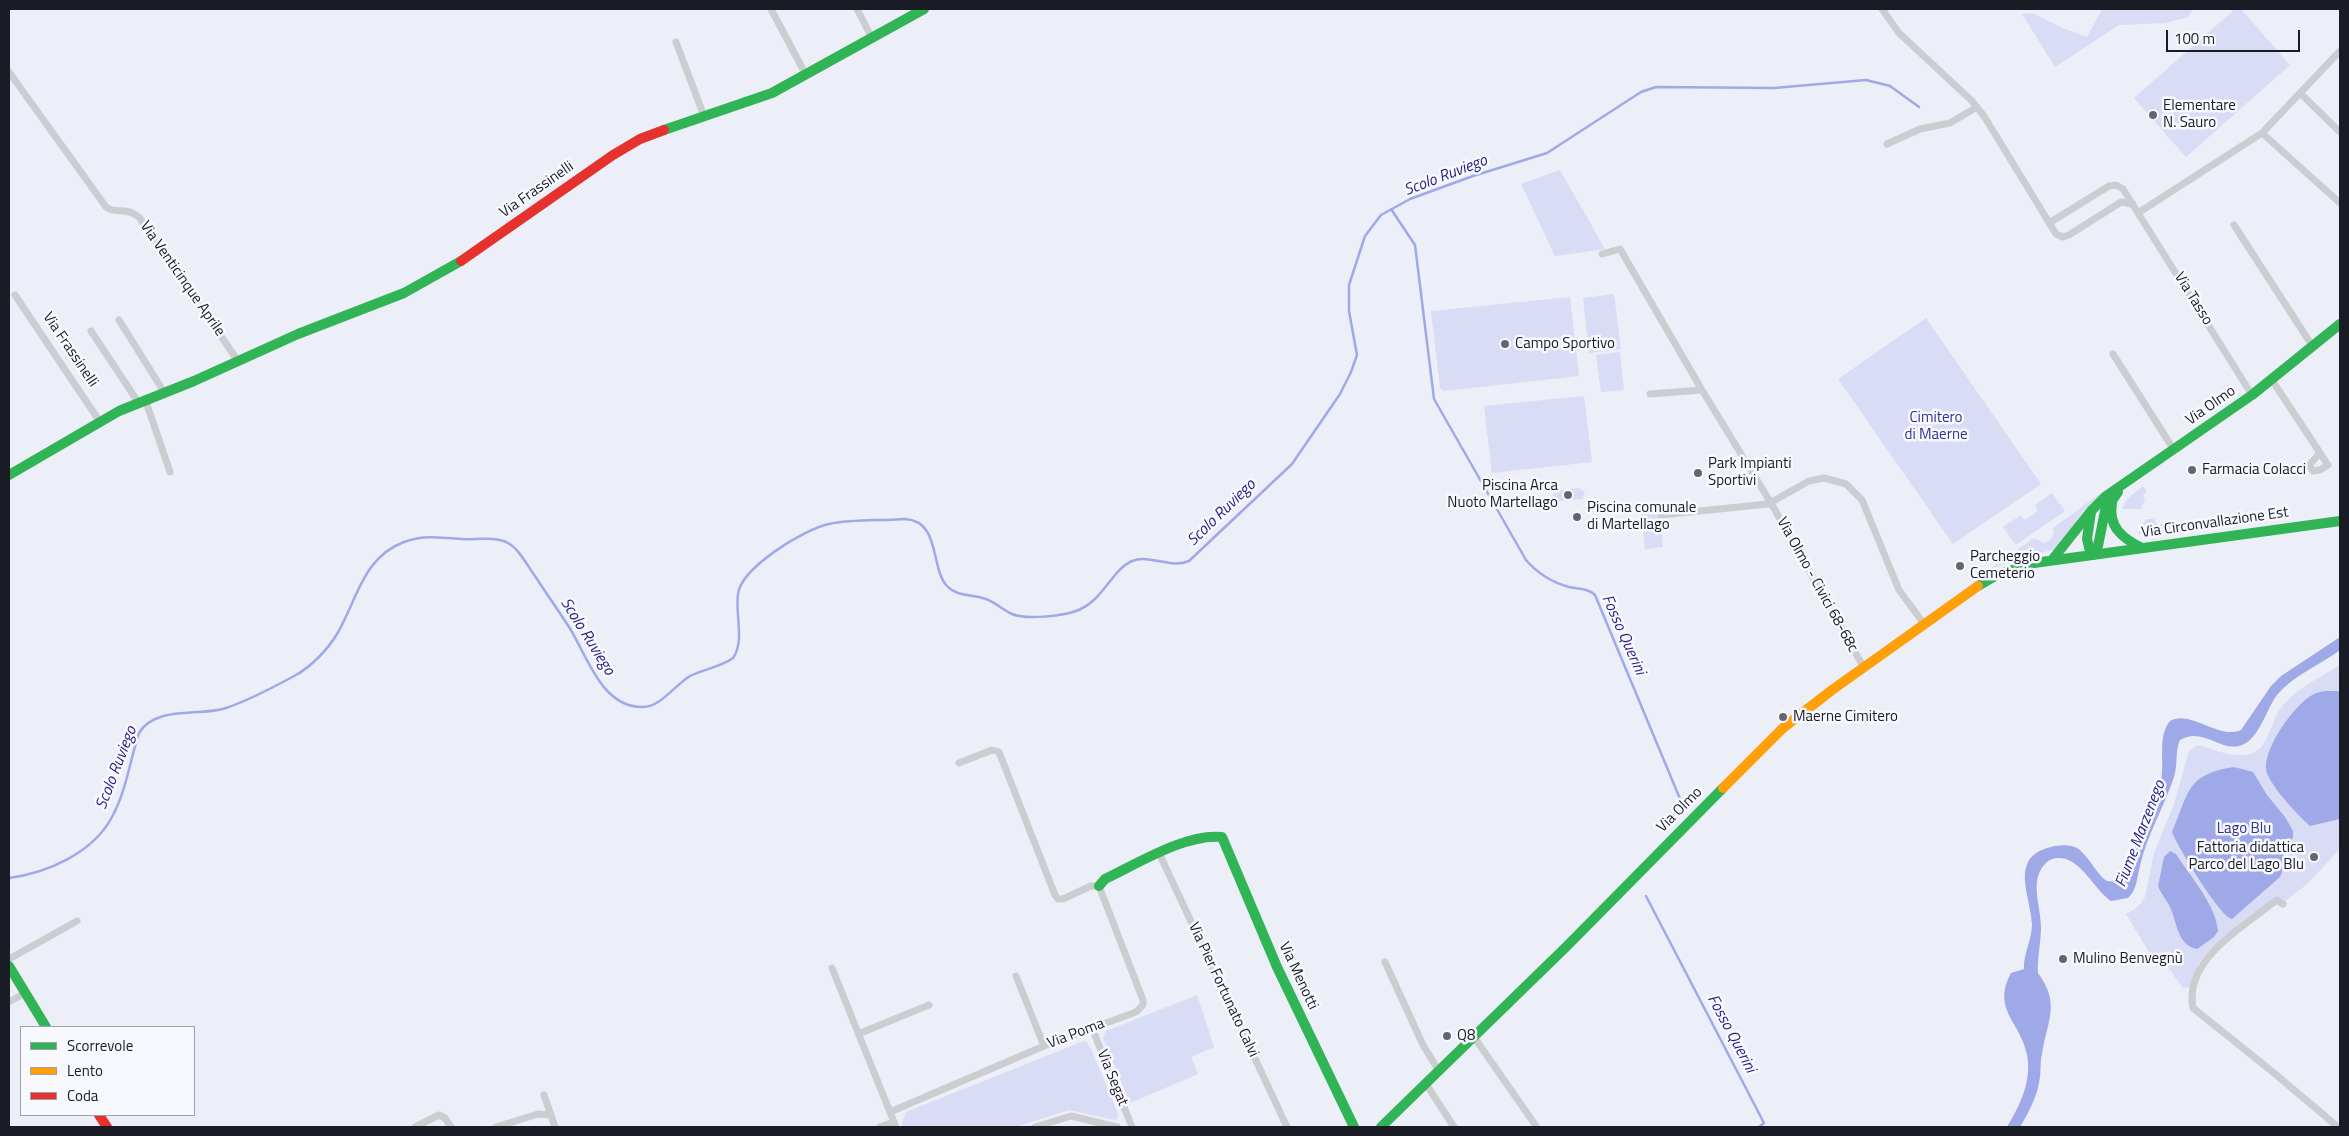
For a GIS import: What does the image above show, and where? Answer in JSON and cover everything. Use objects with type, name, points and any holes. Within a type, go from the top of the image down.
[{"type":"street","points":[[857,9],[872,38]]},
{"type":"street","name":"Via Frassinelli","points":[[9,475],[100,422],[142,401],[404,293],[428,281],[448,270],[613,155],[648,136],[772,93],[924,9]]},
{"type":"street","points":[[1882,9],[1899,33],[1972,101],[1989,122],[2056,234],[2062,237],[2070,235],[2121,202],[2133,204]]},
{"type":"street","points":[[772,10],[806,75]]},
{"type":"street","points":[[676,42],[704,116]]},
{"type":"street","points":[[2138,213],[2262,133],[2340,51]]},
{"type":"street","name":"Via Venticinque Aprile","points":[[9,72],[106,207],[112,211],[130,211],[139,216],[238,360]]},
{"type":"street","points":[[2300,93],[2340,132]]},
{"type":"street","points":[[1887,144],[1920,129],[1950,123],[1977,107]]},
{"type":"street","points":[[2262,133],[2340,204]]},
{"type":"street","name":"Via Tasso","points":[[2049,223],[2109,186],[2116,185],[2123,189],[2252,395]]},
{"type":"street","points":[[2234,225],[2313,347]]},
{"type":"street","name":"Via Olmo - Civici 68-68c","points":[[1602,254],[1620,249],[1702,390],[1771,503],[1864,668]]},
{"type":"street","name":"Via Frassinelli","points":[[15,295],[100,422]]},
{"type":"street","points":[[119,320],[164,392]]},
{"type":"street","name":"Via Olmo","points":[[2052,560],[2062,550],[2092,509],[2106,496],[2252,395],[2340,324]]},
{"type":"street","name":"Via Frassinelli","points":[[91,330],[142,401],[170,472]]},
{"type":"street","points":[[2113,354],[2174,450]]},
{"type":"street","points":[[2272,380],[2320,453]]},
{"type":"street","points":[[1650,394],[1702,390]]},
{"type":"street","points":[[1661,516],[1771,503],[1802,484],[1817,479],[1832,479],[1852,489],[1865,507],[1899,590],[1924,624]]},
{"type":"street","name":"Via Olmo","points":[[1381,1127],[1801,712],[1977,586],[2017,567],[2092,555],[2098,546],[2103,516],[2123,485]]},
{"type":"street","points":[[2114,497],[2110,517],[2113,526],[2128,542],[2143,548]]},
{"type":"street","points":[[2092,509],[2086,538],[2087,547],[2092,555]]},
{"type":"street","name":"Via Circonvallazione Est","points":[[2092,555],[2340,521]]},
{"type":"street","points":[[959,763],[992,750],[999,752],[1052,888],[1058,898],[1065,899],[1091,886],[1100,886],[1106,879],[1159,853]]},
{"type":"street","name":"Via Menotti","points":[[1159,853],[1206,835],[1220,835],[1225,841],[1277,967],[1354,1127]]},
{"type":"street","name":"Via Pier Fortunato Calvi","points":[[1159,853],[1287,1127]]},
{"type":"street","name":"Via Poma","points":[[890,1112],[1044,1046],[1136,1012],[1143,1005],[1143,1000],[1100,886]]},
{"type":"street","points":[[2283,904],[2277,900],[2270,905],[2205,960],[2190,994],[2193,1008],[2274,1072],[2338,1127]]},
{"type":"street","points":[[9,959],[77,921]]},
{"type":"street","points":[[1385,962],[1422,1044],[1439,1071]]},
{"type":"street","points":[[9,966],[45,1026]]},
{"type":"street","points":[[832,968],[895,1125],[880,1127]]},
{"type":"street","points":[[1016,976],[1044,1046]]},
{"type":"street","points":[[9,1002],[25,993]]},
{"type":"street","points":[[858,1034],[929,1005]]},
{"type":"street","name":"Via Segat","points":[[1092,1028],[1130,1127]]},
{"type":"street","points":[[1474,1037],[1536,1126]]},
{"type":"street","points":[[1426,1084],[1454,1127]]},
{"type":"street","points":[[544,1095],[555,1127]]},
{"type":"street","points":[[415,1127],[439,1115],[445,1118],[451,1127]]},
{"type":"street","points":[[496,1127],[530,1116],[551,1115]]},
{"type":"street","points":[[100,1116],[107,1127]]},
{"type":"street","points":[[1035,1127],[1049,1125],[1071,1116],[1117,1127]]},
{"type":"green space","points":[[2102,9],[2193,9],[2188,17],[2165,23],[2119,25],[2055,67],[2022,14],[2033,13],[2063,28],[2087,37]]},
{"type":"green space","points":[[2235,9],[2241,9],[2290,65],[2186,157],[2134,98]]},
{"type":"green space","points":[[1560,170],[1605,249],[1555,256],[1521,184]]},
{"type":"green space","points":[[1614,294],[1621,349],[1589,353],[1583,298]]},
{"type":"green space","name":"Campo Sportivo","points":[[1570,297],[1579,376],[1443,391],[1440,388],[1431,311]]},
{"type":"green space","name":"Cimitero di Maerne","points":[[1926,318],[2041,484],[1953,544],[1838,379]]},
{"type":"green space","points":[[1620,352],[1624,390],[1601,392],[1596,355]]},
{"type":"green space","points":[[1584,396],[1592,462],[1492,473],[1484,406]]},
{"type":"green space","points":[[2143,486],[2147,492],[2143,495],[2145,500],[2140,509],[2122,509],[2127,499]]},
{"type":"green space","name":"Piscina Arca Nuoto Martellago","points":[[1579,488],[1585,493],[1582,499],[1557,501],[1552,497],[1555,491]]},
{"type":"green space","points":[[2105,490],[2083,511],[2057,549],[2017,558],[1985,572],[2034,538],[2044,543],[2050,540],[2054,533],[2053,528]]},
{"type":"green space","points":[[2052,493],[2065,511],[2016,545],[2003,527],[2021,515],[2025,520],[2038,511],[2035,505]]},
{"type":"green space","points":[[1659,504],[1663,547],[1645,549],[1640,506]]},
{"type":"green space","points":[[2146,519],[2154,519],[2158,526],[2166,521],[2172,531],[2138,534]]},
{"type":"green space","name":"Lago Blu","points":[[2340,665],[2340,849],[2306,885],[2285,901],[2278,896],[2205,956],[2199,962],[2190,987],[2183,988],[2163,960],[2155,962],[2126,914],[2138,907],[2145,897],[2154,853],[2174,804],[2189,751],[2197,745],[2223,753],[2251,754],[2264,743],[2279,711],[2291,697]]},
{"type":"green space","points":[[1197,995],[1214,1047],[1191,1057],[1198,1074],[1130,1103],[1103,1038],[1106,1031]]},
{"type":"green space","points":[[1084,1041],[1087,1042],[1091,1049],[1117,1111],[1118,1117],[1115,1120],[1069,1110],[1016,1127],[903,1127],[902,1123],[906,1112]]},
{"type":"water","name":"Fiume Marzenego","points":[[2340,637],[2340,650],[2291,681],[2277,695],[2254,736],[2242,745],[2227,746],[2196,736],[2180,740],[2174,777],[2147,843],[2135,887],[2128,898],[2111,901],[2079,867],[2066,859],[2049,860],[2040,871],[2037,886],[2041,919],[2038,973],[2049,994],[2051,1004],[2049,1022],[2041,1057],[2039,1084],[2035,1097],[2020,1127],[2007,1127],[2024,1092],[2028,1074],[2027,1055],[2024,1044],[2009,1016],[2004,997],[2011,973],[2024,969],[2031,936],[2031,913],[2025,879],[2026,868],[2030,859],[2038,852],[2051,847],[2060,845],[2071,846],[2081,851],[2107,881],[2118,882],[2124,879],[2135,846],[2159,789],[2162,773],[2162,742],[2166,727],[2170,721],[2178,718],[2186,719],[2223,731],[2241,730],[2271,686],[2281,676]]},
{"type":"water","points":[[2340,691],[2340,819],[2310,826],[2274,786],[2267,773],[2266,764],[2274,741],[2281,729],[2289,717],[2306,699],[2317,693]]},
{"type":"water","points":[[2234,767],[2253,772],[2267,795],[2285,817],[2293,831],[2293,837],[2283,854],[2284,868],[2280,877],[2232,919],[2218,907],[2209,894],[2172,832],[2186,796],[2198,780],[2218,770]]},
{"type":"water","points":[[2170,851],[2176,854],[2202,891],[2213,911],[2216,921],[2218,931],[2214,937],[2197,949],[2185,943],[2170,907],[2158,886],[2164,857]]},
{"type":"waterway","name":"Scolo Ruviego","points":[[9,878],[38,871],[68,859],[81,851],[104,830],[117,807],[139,733],[147,724],[167,715],[215,711],[235,705],[288,680],[314,662],[337,634],[370,569],[390,549],[404,542],[426,537],[439,537],[491,539],[508,543],[523,558],[569,627],[597,678],[616,698],[628,705],[642,707],[655,704],[690,676],[723,664],[733,658],[737,651],[739,636],[738,594],[750,573],[775,551],[790,541],[818,527],[838,522],[905,519],[916,522],[930,536],[938,568],[942,578],[951,590],[960,594],[981,597],[1018,616],[1044,617],[1070,613],[1094,600],[1118,571],[1132,561],[1139,559],[1175,563],[1189,561],[1292,464],[1340,394],[1351,372],[1357,355],[1349,311],[1349,285],[1365,236],[1381,215],[1410,199],[1473,176],[1547,153],[1641,92],[1656,87],[1774,88],[1866,80],[1890,86],[1919,107]]},
{"type":"waterway","name":"Fosso Querini","points":[[1391,209],[1415,245],[1434,399],[1526,560],[1540,573],[1556,583],[1586,590],[1595,595],[1683,806]]},
{"type":"waterway","name":"Fosso Querini","points":[[1646,896],[1764,1123],[1759,1127]]},
{"type":"traffic: fast","points":[[664,130],[772,93],[924,9]]},
{"type":"traffic: fast","points":[[9,475],[119,411],[194,381],[298,334],[404,293],[461,261]]},
{"type":"traffic: fast","points":[[2052,560],[2091,511],[2106,496],[2252,395],[2340,324]]},
{"type":"traffic: fast","points":[[2094,555],[2098,546],[2105,511],[2118,492]]},
{"type":"traffic: fast","points":[[2112,503],[2111,511],[2114,525],[2123,536],[2142,548]]},
{"type":"traffic: fast","points":[[2091,512],[2087,539],[2091,555]]},
{"type":"traffic: fast","points":[[1978,586],[1997,575],[2034,563],[2340,521]]},
{"type":"traffic: fast","points":[[1381,1127],[1567,946],[1723,788]]},
{"type":"traffic: fast","points":[[1099,886],[1105,879],[1162,851],[1193,840],[1222,837],[1277,967],[1354,1127]]},
{"type":"traffic: fast","points":[[9,966],[45,1026]]},
{"type":"traffic: slow","points":[[1723,788],[1783,728],[1832,690],[1978,586]]},
{"type":"traffic: jam","points":[[461,261],[613,155],[640,139],[664,130]]},
{"type":"traffic: jam","points":[[100,1116],[107,1127]]},
{"type":"place","name":"Elementare N. Sauro","points":[[2153,115]]},
{"type":"place","name":"Campo Sportivo","points":[[1505,344]]},
{"type":"place","name":"Farmacia Colacci","points":[[2192,470]]},
{"type":"place","name":"Park Impianti Sportivi","points":[[1698,473]]},
{"type":"place","name":"Piscina Arca Nuoto Martellago","points":[[1568,495]]},
{"type":"place","name":"Piscina comunale di Martellago","points":[[1577,517]]},
{"type":"place","name":"Parcheggio Cemeterio","points":[[1960,566]]},
{"type":"place","name":"Maerne Cimitero","points":[[1783,717]]},
{"type":"place","name":"Fattoria didattica Parco del Lago Blu","points":[[2314,857]]},
{"type":"place","name":"Mulino Benvegnù","points":[[2063,959]]},
{"type":"place","name":"Q8","points":[[1447,1036]]}]
